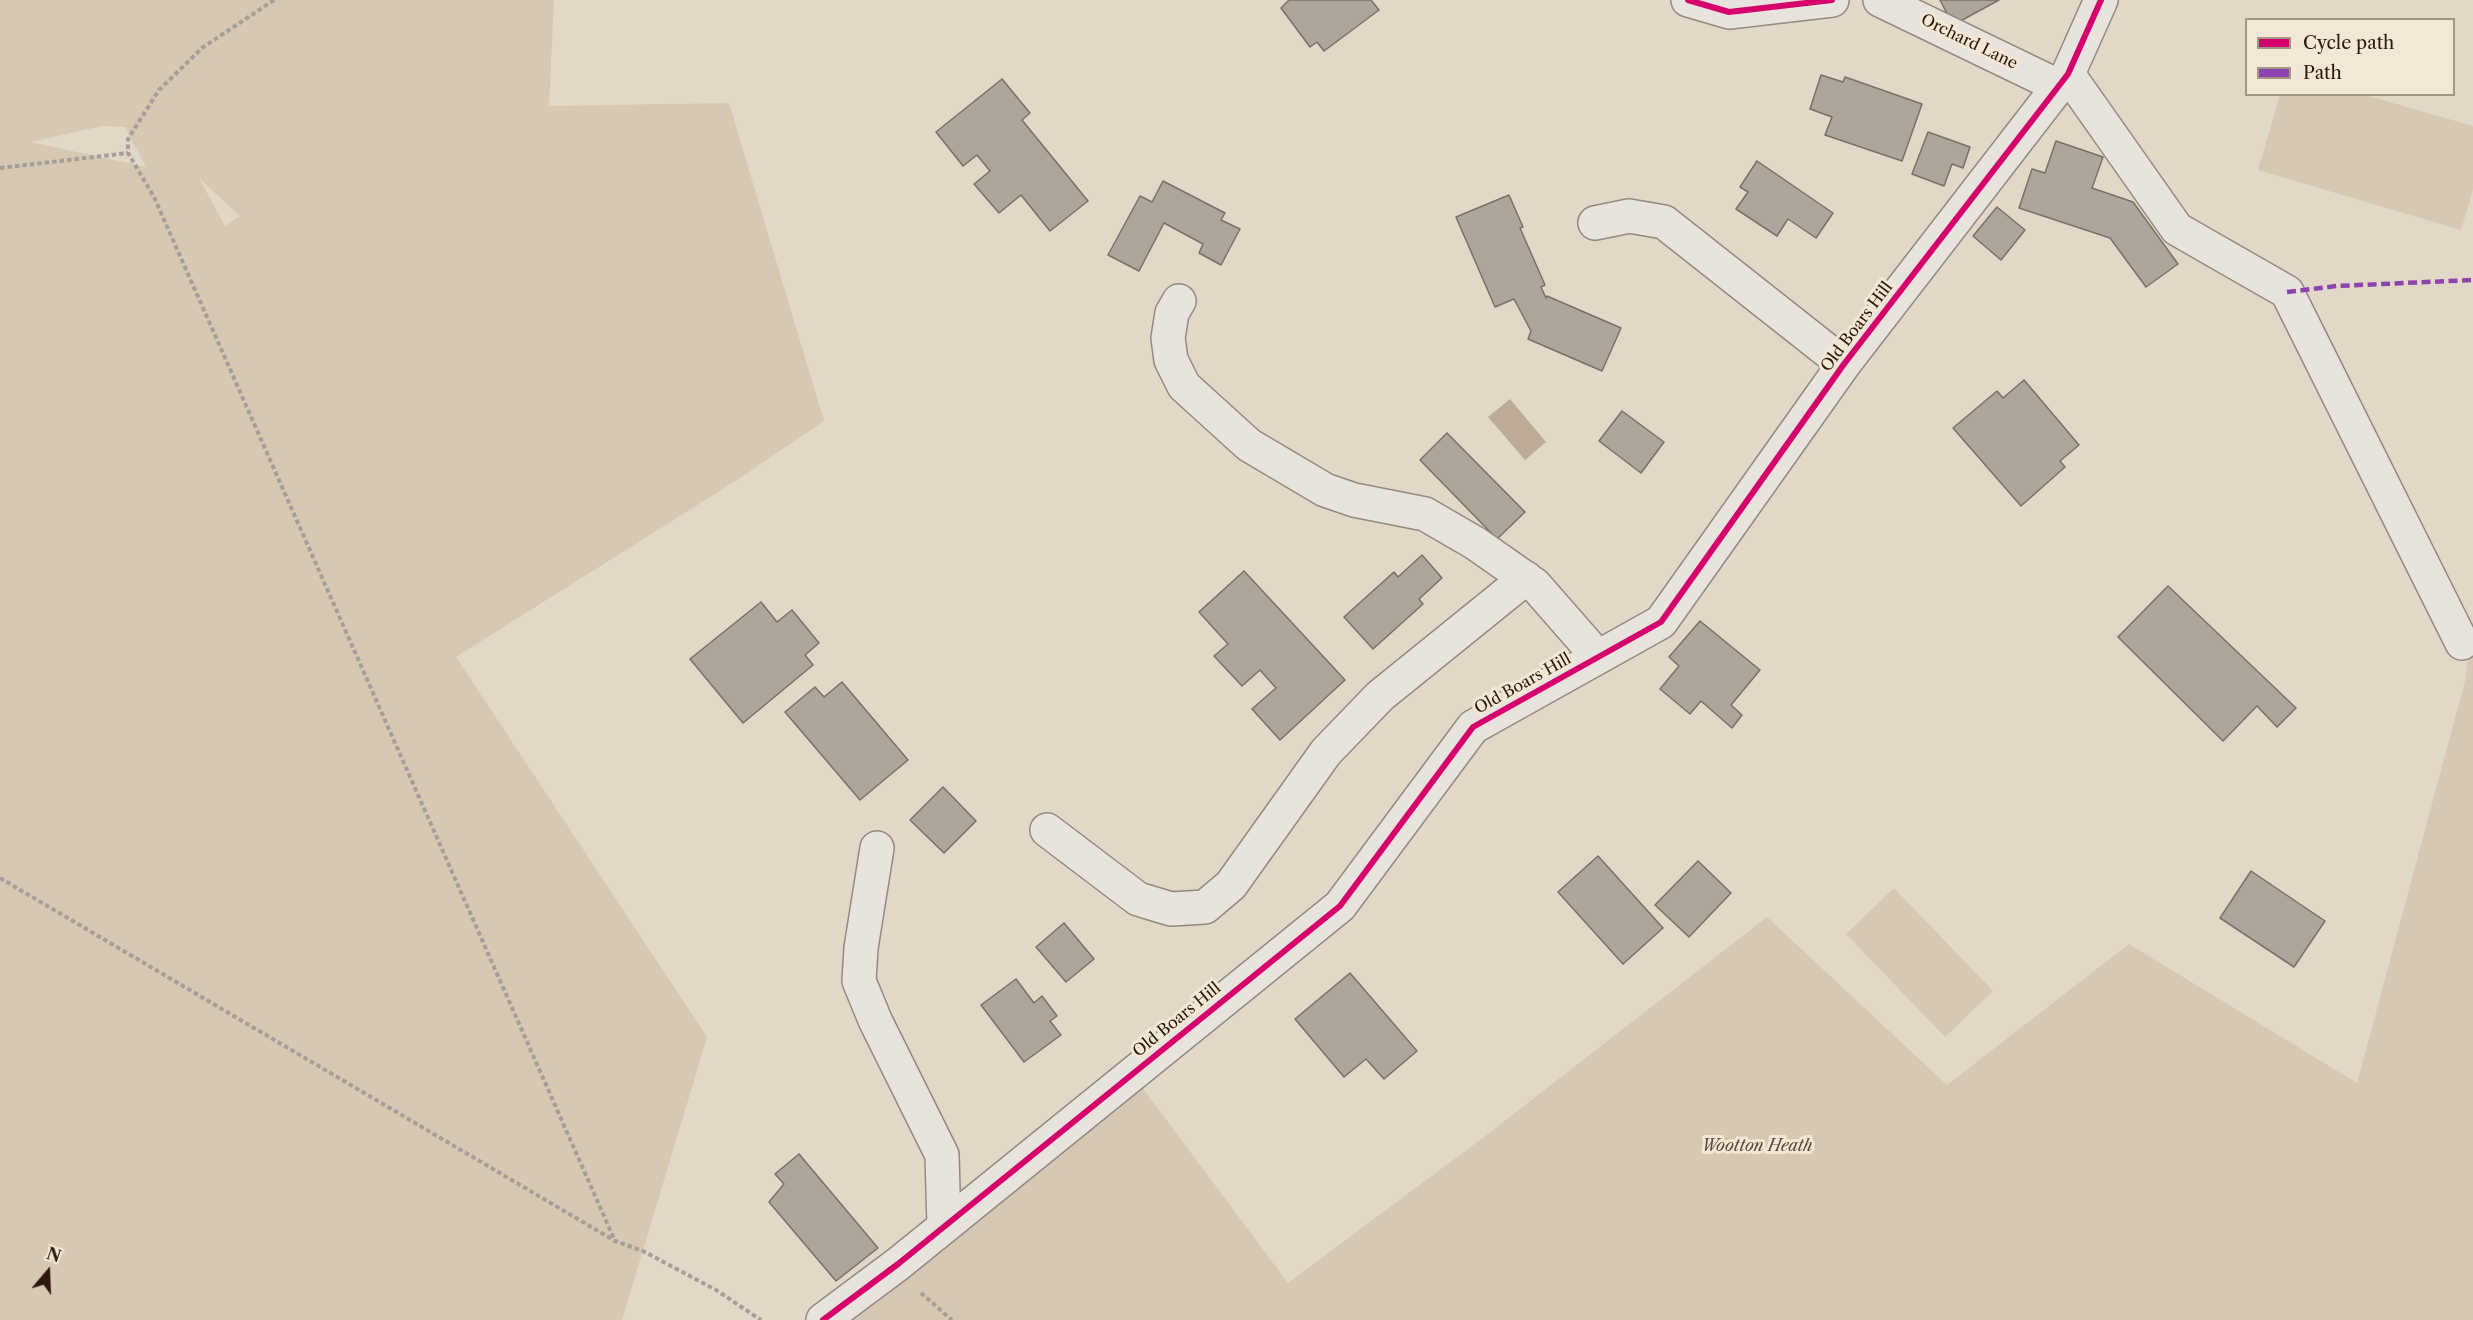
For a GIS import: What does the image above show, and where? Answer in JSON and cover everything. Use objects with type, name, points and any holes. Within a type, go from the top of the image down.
[{"type":"street","points":[[1689,0],[1729,12],[1832,0]]},
{"type":"street","name":"Orchard Lane","points":[[1880,0],[2063,80]]},
{"type":"street","name":"Old Boars Hill","points":[[823,1320],[944,1226],[1340,906],[1473,727],[1661,622],[1844,364],[2063,80],[2101,0]]},
{"type":"street","points":[[2063,80],[2177,229],[2288,292],[2462,643]]},
{"type":"street","points":[[1595,223],[1629,216],[1664,222],[1844,364]]},
{"type":"street","points":[[1179,302],[1172,313],[1168,339],[1171,360],[1184,386],[1250,445],[1325,490],[1354,500],[1425,514],[1475,543],[1535,585],[1598,657]]},
{"type":"street","points":[[1047,830],[1138,899],[1171,909],[1205,907],[1231,885],[1326,752],[1372,704],[1526,578]]},
{"type":"street","points":[[876,848],[861,948],[859,981],[875,1020],[942,1155],[944,1226]]},
{"type":"path","points":[[274,0],[201,48],[159,90],[128,139],[128,153],[154,196],[615,1241]]},
{"type":"path","points":[[0,168],[128,153]]},
{"type":"path","points":[[0,878],[615,1241],[643,1251],[717,1290],[761,1320]]},
{"type":"green space","points":[[0,0],[554,0],[549,106],[729,103],[824,421],[737,480],[456,657],[707,1037],[622,1320],[0,1320]],"holes":[[[102,126],[125,127],[146,167],[31,142]],[[201,180],[240,216],[225,226]]]},
{"type":"green space","points":[[2280,96],[2368,96],[2473,126],[2473,190],[2461,230],[2258,170]]},
{"type":"green space","name":"Wootton Heath","points":[[2473,620],[2473,1320],[849,1320],[1141,1086],[1288,1283],[1484,1137],[1767,917],[1947,1085],[2129,944],[2357,1083],[2465,681]]},
{"type":"green space","points":[[1894,888],[1993,991],[1945,1037],[1846,934]]},
{"type":"shaded area","points":[[1510,399],[1546,442],[1525,460],[1488,417]]},
{"type":"building","points":[[1289,0],[1371,0],[1379,10],[1324,51],[1317,42],[1310,47],[1281,8]]},
{"type":"building","points":[[1940,0],[1999,0],[1953,25]]},
{"type":"building","points":[[1821,75],[1843,82],[1845,77],[1922,104],[1902,161],[1825,135],[1832,117],[1810,109]]},
{"type":"building","points":[[1002,79],[1030,113],[1022,120],[1088,201],[1050,231],[1021,195],[999,213],[974,184],[990,171],[977,155],[963,166],[936,132]]},
{"type":"building","points":[[1928,132],[1970,147],[1963,168],[1952,164],[1944,186],[1912,174]]},
{"type":"building","points":[[2056,141],[2103,157],[2092,188],[2133,202],[2178,264],[2146,287],[2110,238],[2019,208],[2032,169],[2045,173]]},
{"type":"building","points":[[1757,161],[1833,213],[1816,238],[1788,219],[1777,236],[1736,209],[1748,192],[1740,187]]},
{"type":"building","points":[[1163,181],[1225,213],[1221,220],[1240,229],[1221,265],[1199,253],[1203,244],[1164,223],[1139,271],[1108,255],[1140,196],[1152,202]]},
{"type":"building","points":[[1509,195],[1523,227],[1520,228],[1545,285],[1541,287],[1546,298],[1547,296],[1621,328],[1602,371],[1528,339],[1531,331],[1514,299],[1495,307],[1456,217]]},
{"type":"building","points":[[1997,207],[2025,230],[2001,260],[1973,236]]},
{"type":"building","points":[[2024,380],[2079,445],[2060,461],[2065,467],[2021,506],[1953,428],[1997,391],[2003,398]]},
{"type":"building","points":[[1622,411],[1664,442],[1641,473],[1599,441]]},
{"type":"building","points":[[1447,433],[1525,512],[1497,539],[1420,460]]},
{"type":"building","points":[[1422,555],[1442,578],[1419,599],[1423,604],[1373,649],[1344,617],[1394,572],[1398,577]]},
{"type":"building","points":[[1244,571],[1345,680],[1280,740],[1252,709],[1276,688],[1260,670],[1242,686],[1214,656],[1228,644],[1199,612]]},
{"type":"building","points":[[2168,586],[2296,708],[2277,727],[2257,706],[2223,741],[2118,637]]},
{"type":"building","points":[[761,602],[777,622],[792,610],[819,643],[805,655],[813,665],[743,723],[690,659]]},
{"type":"building","points":[[1700,621],[1760,670],[1731,705],[1742,715],[1732,728],[1701,701],[1690,714],[1660,689],[1679,666],[1669,657]]},
{"type":"building","points":[[842,682],[908,760],[860,800],[785,712],[815,687],[824,697]]},
{"type":"building","points":[[943,787],[976,821],[944,853],[910,820]]},
{"type":"building","points":[[1598,856],[1663,928],[1623,964],[1558,892]]},
{"type":"building","points":[[1698,861],[1731,893],[1689,937],[1655,905]]},
{"type":"building","points":[[2251,871],[2325,921],[2294,967],[2220,918]]},
{"type":"building","points":[[1064,923],[1094,959],[1066,982],[1036,947]]},
{"type":"building","points":[[1350,973],[1417,1051],[1384,1079],[1366,1059],[1344,1077],[1295,1019]]},
{"type":"building","points":[[1016,979],[1034,1003],[1042,996],[1057,1016],[1050,1021],[1061,1035],[1024,1062],[981,1005]]},
{"type":"building","points":[[799,1154],[878,1248],[836,1281],[769,1202],[784,1184],[775,1174]]},
{"type":"marked path","points":[[2287,292],[2337,286],[2473,280]]},
{"type":"cycle path","points":[[1688,0],[1729,12],[1832,0]]},
{"type":"cycle path","points":[[823,1320],[898,1264],[1340,906],[1473,727],[1661,622],[1844,364],[2068,74],[2101,0]]}]
